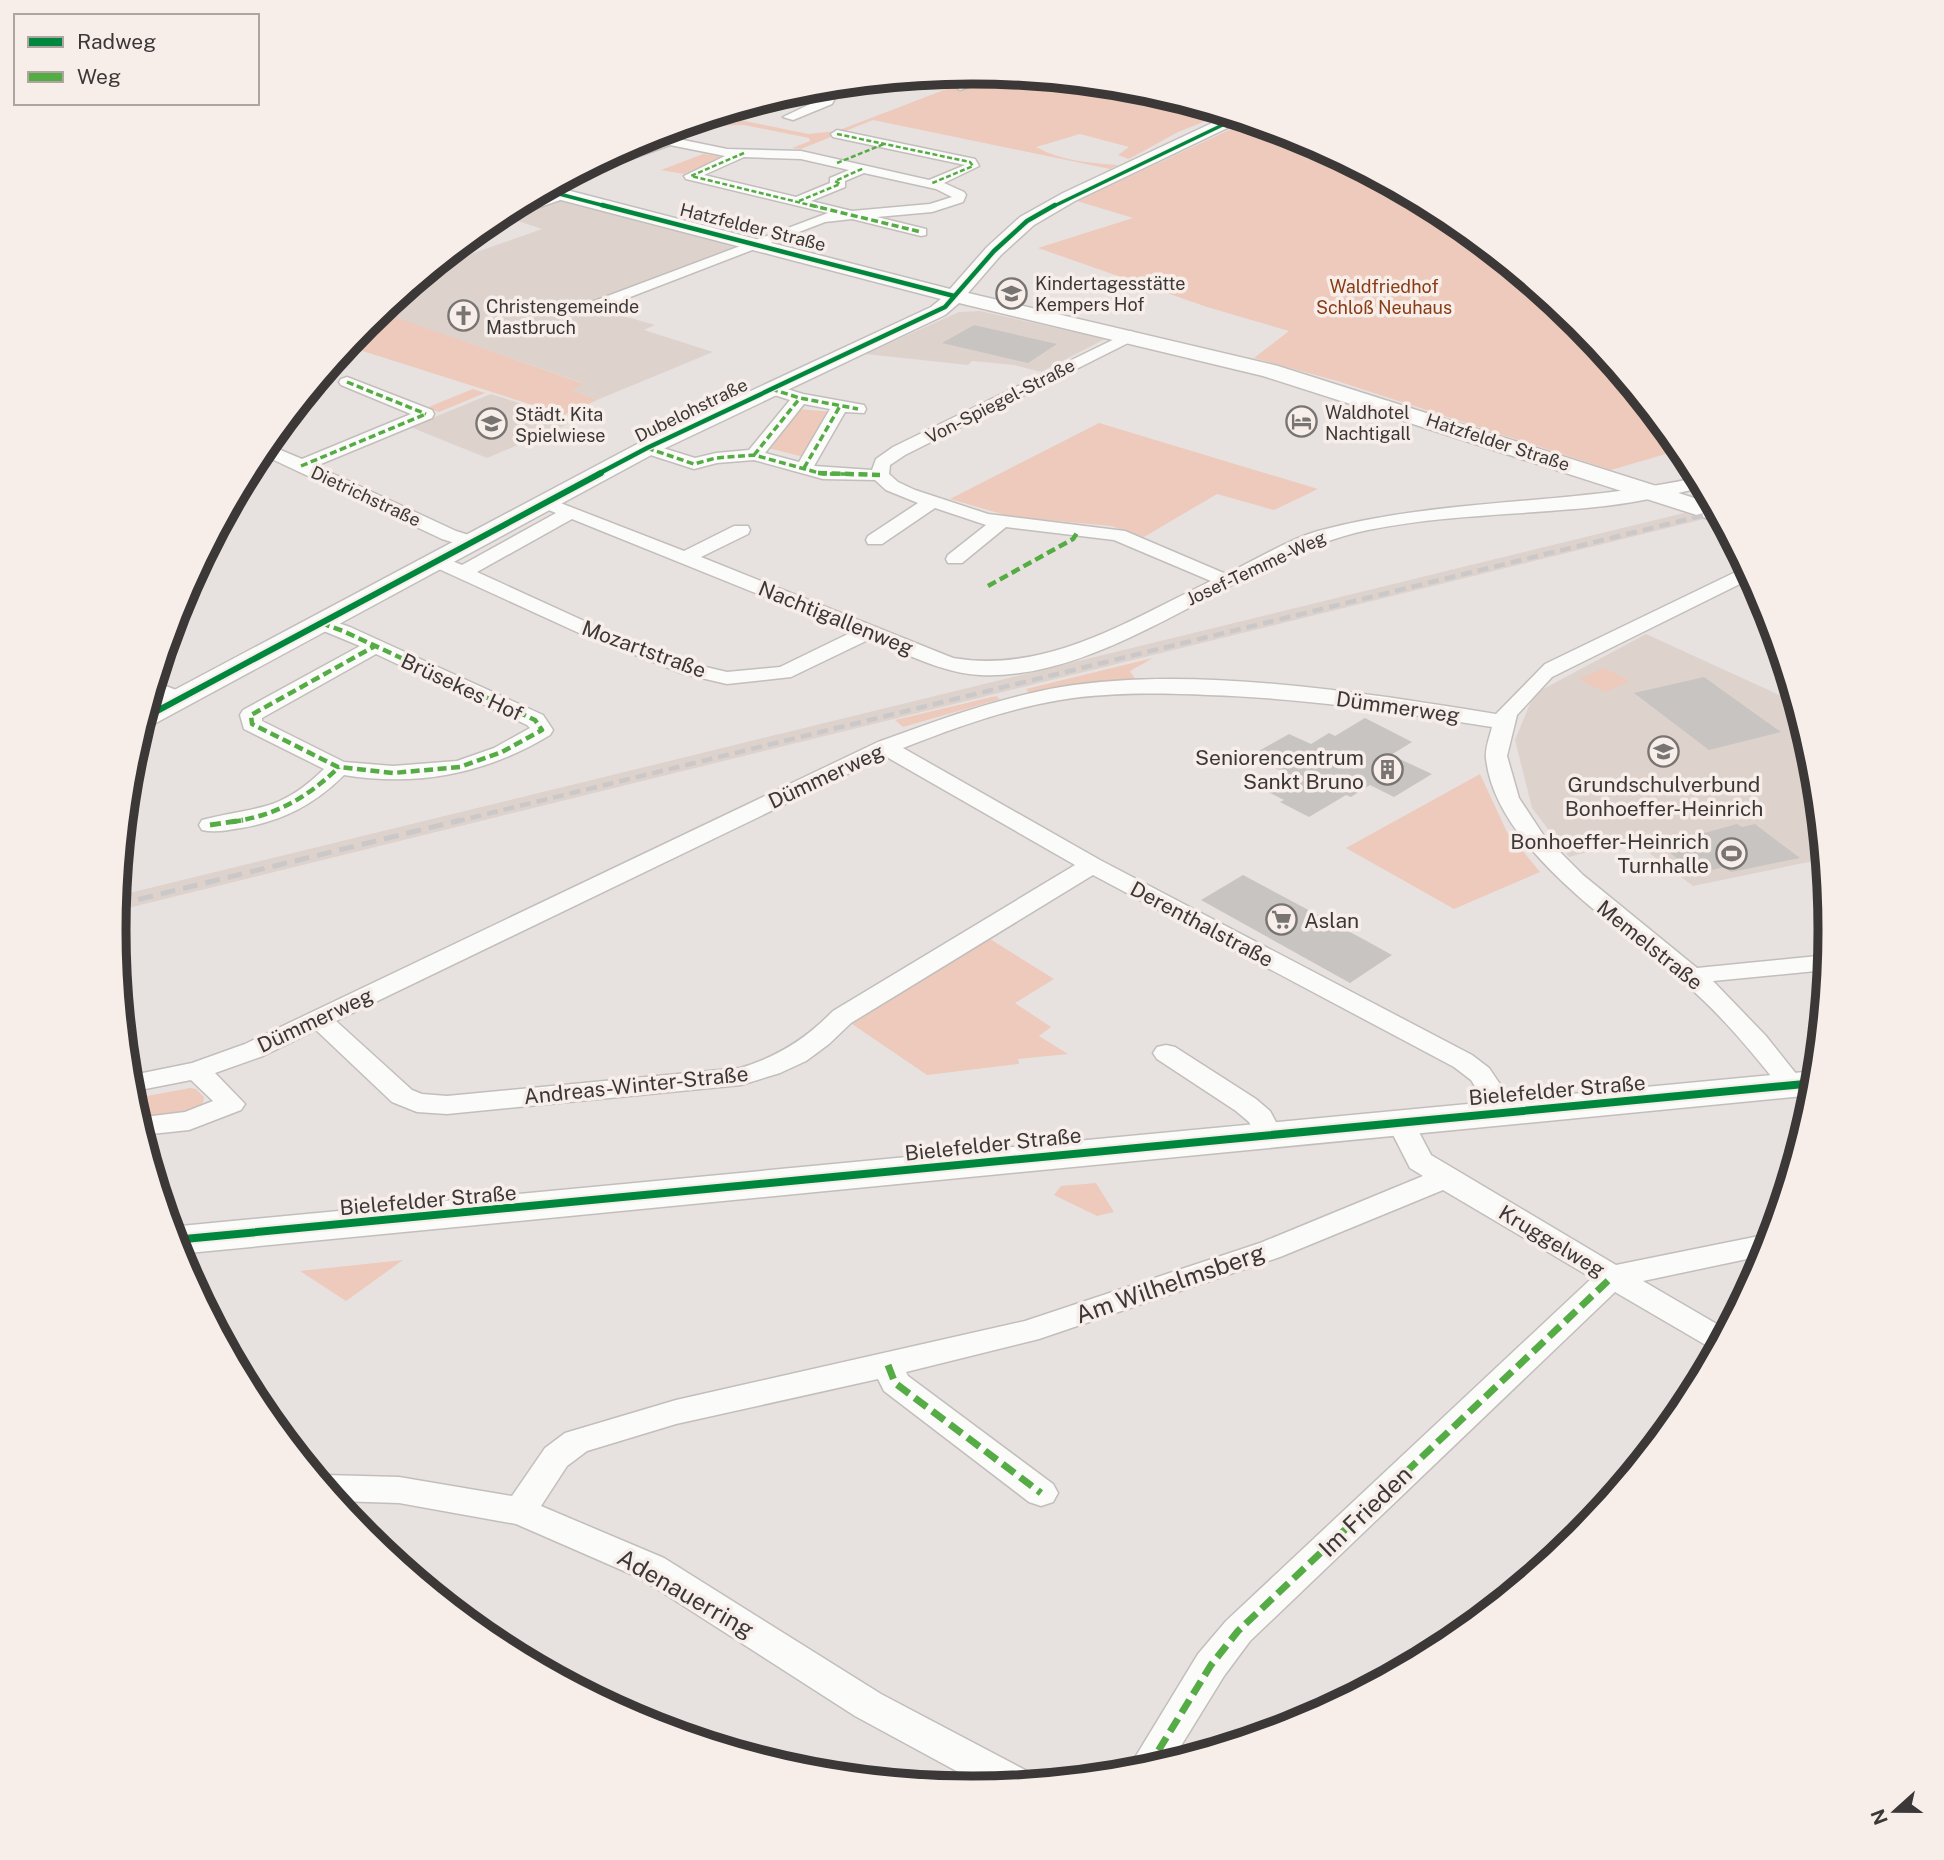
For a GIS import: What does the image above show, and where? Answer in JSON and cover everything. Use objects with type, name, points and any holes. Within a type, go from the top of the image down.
[{"type":"main road","name":"Dubelohstraße","points":[[155,712],[647,448],[938,311],[945,307],[994,251],[1027,221],[1069,197],[1226,124]]},
{"type":"main road","name":"Hatzfelder Straße","points":[[557,193],[954,296],[1131,336],[1325,386],[1707,510]]},
{"type":"main road","name":"Bielefelder Straße","points":[[184,1239],[1804,1084]]},
{"type":"street","points":[[960,86],[965,84]]},
{"type":"street","points":[[789,117],[828,101],[830,96]]},
{"type":"street","points":[[837,134],[970,162],[973,166],[930,184]]},
{"type":"street","points":[[594,306],[823,218],[911,211],[942,206],[958,199],[956,192],[930,184],[786,153],[713,151],[668,141],[643,150]]},
{"type":"street","points":[[837,163],[884,144]]},
{"type":"street","points":[[744,153],[691,176],[921,232]]},
{"type":"street","points":[[799,201],[864,169]]},
{"type":"street","name":"Von-Spiegel-Straße","points":[[880,475],[883,463],[898,452],[1131,336]]},
{"type":"street","points":[[301,466],[426,414],[347,382]]},
{"type":"street","points":[[771,389],[800,398],[858,409]]},
{"type":"street","points":[[754,455],[800,398]]},
{"type":"street","points":[[804,468],[840,406]]},
{"type":"street","points":[[647,448],[694,464],[716,457],[754,455],[824,474],[880,475],[892,486],[932,502],[1002,522],[1118,535],[1227,581]]},
{"type":"street","name":"Dietrichstraße","points":[[274,453],[449,535],[471,542]]},
{"type":"street","name":"Josef-Temme-Weg","points":[[988,670],[1015,667],[1084,649],[1321,536],[1387,521],[1462,510],[1595,503],[1657,494],[1691,485]]},
{"type":"street","name":"Nachtigallenweg","points":[[545,502],[948,663],[988,670]]},
{"type":"street","points":[[875,540],[932,502]]},
{"type":"street","points":[[464,572],[571,512]]},
{"type":"street","points":[[955,559],[1002,522]]},
{"type":"street","points":[[687,557],[741,530]]},
{"type":"street","name":"Mozartstraße","points":[[435,561],[586,629],[691,670],[727,678],[784,673],[868,632]]},
{"type":"street","name":"Memelstraße","points":[[1740,576],[1546,673],[1523,694],[1504,722],[1496,741],[1500,775],[1519,819],[1557,864],[1598,904],[1692,976],[1762,1047],[1804,1084]]},
{"type":"street","name":"Brüsekes Hof","points":[[321,623],[375,646],[536,720],[542,730],[522,744],[482,762],[444,771],[386,773],[339,767],[252,724],[251,715],[375,646]]},
{"type":"street","name":"Dümmerweg","points":[[140,1082],[197,1070],[254,1050],[886,747],[977,714],[1082,690],[1139,685],[1311,695],[1504,722]]},
{"type":"street","points":[[161,691],[180,698]]},
{"type":"street","name":"Derenthalstraße","points":[[886,747],[1092,865],[1463,1061],[1480,1074],[1505,1112]]},
{"type":"street","points":[[211,825],[259,819],[285,810],[317,790],[339,767]]},
{"type":"street","name":"Andreas-Winter-Straße","points":[[319,1019],[402,1096],[417,1103],[447,1105],[741,1076],[765,1070],[799,1055],[826,1034],[842,1017],[1092,865]]},
{"type":"street","points":[[1692,976],[1817,963]]},
{"type":"street","points":[[1166,1053],[1246,1105],[1260,1117],[1269,1135]]},
{"type":"street","points":[[149,1125],[189,1121],[231,1104],[197,1070]]},
{"type":"street","name":"Kruggelweg","points":[[1401,1123],[1420,1161],[1714,1337]]},
{"type":"street","name":"Am Wilhelmsberg","points":[[520,1511],[556,1457],[576,1442],[676,1412],[1028,1331],[1243,1259],[1445,1178]]},
{"type":"street","points":[[1612,1277],[1757,1247]]},
{"type":"street","name":"Im Frieden","points":[[1155,1756],[1211,1665],[1238,1631],[1612,1277]]},
{"type":"street","points":[[888,1365],[895,1383],[1041,1493]]},
{"type":"street","name":"Adenauerring","points":[[336,1488],[399,1490],[520,1511],[652,1568],[868,1704],[999,1775]]},
{"type":"shaded area","points":[[565,200],[753,250],[599,309],[655,325],[644,330],[713,352],[597,400],[570,390],[582,383],[391,316],[457,259],[542,229],[514,220],[523,213]]},
{"type":"shaded area","points":[[980,311],[1105,339],[1041,372],[1014,365],[972,361],[968,365],[865,354],[959,312]]},
{"type":"shaded area","name":"Städt. Kita Spielwiese","points":[[491,394],[575,421],[487,458],[410,427]]},
{"type":"shaded area","points":[[1684,513],[1704,519],[127,908],[127,893]]},
{"type":"shaded area","name":"Grundschulverbund Bonhoeffer-Heinrich","points":[[1646,634],[1785,697],[1802,765],[1815,861],[1693,886],[1632,840],[1569,857],[1532,808],[1515,740],[1534,694]]},
{"type":"green space","points":[[957,85],[1027,86],[1082,91],[1137,100],[1211,119],[1178,132],[1129,159],[1118,155],[1129,147],[1080,134],[1036,147],[1066,158],[1118,165],[1110,169],[873,120],[801,149],[792,148],[810,141],[809,138],[744,125],[711,126],[734,119],[808,134],[837,131]]},
{"type":"green space","name":"Waldfriedhof Schloß Neuhaus","points":[[1229,130],[1245,130],[1395,197],[1487,259],[1530,294],[1608,372],[1670,453],[1611,470],[1337,381],[1254,358],[1289,331],[1207,307],[1038,248],[1133,218],[1077,201]]},
{"type":"green space","points":[[703,154],[724,157],[684,174],[661,170]]},
{"type":"green space","points":[[391,316],[584,384],[571,390],[597,400],[564,415],[358,349]]},
{"type":"green space","points":[[473,389],[485,393],[439,412],[426,408]]},
{"type":"green space","points":[[799,409],[832,412],[804,457],[768,448]]},
{"type":"green space","points":[[1099,423],[1318,489],[1274,510],[1217,494],[1144,537],[1111,526],[1012,517],[950,499]]},
{"type":"green space","points":[[1153,658],[1130,671],[1136,680],[1029,693],[1026,689]]},
{"type":"green space","points":[[1604,668],[1630,681],[1605,692],[1579,679]]},
{"type":"green space","points":[[996,696],[1000,699],[903,727],[895,720]]},
{"type":"green space","points":[[1480,774],[1507,832],[1540,872],[1454,909],[1346,848]]},
{"type":"green space","points":[[990,939],[1054,979],[1015,1003],[1051,1027],[1039,1036],[1068,1054],[1018,1059],[1019,1064],[927,1075],[852,1024],[865,1011]]},
{"type":"green space","points":[[190,1088],[196,1089],[204,1097],[203,1103],[193,1112],[148,1118],[142,1097]]},
{"type":"green space","points":[[1096,1183],[1114,1212],[1097,1216],[1054,1195],[1061,1186]]},
{"type":"green space","points":[[403,1260],[346,1301],[300,1271]]},
{"type":"building","points":[[974,325],[1057,344],[1028,363],[942,343]]},
{"type":"building","points":[[1704,677],[1781,732],[1709,750],[1634,693]]},
{"type":"building","name":"Seniorencentrum Sankt Bruno","points":[[1365,718],[1412,742],[1391,755],[1432,774],[1394,797],[1370,785],[1351,797],[1346,795],[1309,817],[1264,790],[1290,775],[1250,756],[1289,734],[1311,744],[1329,733],[1335,736]]},
{"type":"building","name":"Bonhoeffer-Heinrich Turnhalle","points":[[1737,824],[1742,827],[1755,824],[1800,858],[1731,872],[1724,867],[1696,874],[1664,848],[1675,845],[1672,842]]},
{"type":"building","name":"Aslan","points":[[1243,875],[1392,955],[1350,983],[1201,900]]},
{"type":"railway","points":[[454,822],[1709,514]]},
{"type":"railway","points":[[127,902],[461,820]]},
{"type":"marked path","points":[[837,134],[970,162],[973,166],[930,184]]},
{"type":"marked path","points":[[643,150],[668,141]]},
{"type":"marked path","points":[[837,163],[884,144]]},
{"type":"marked path","points":[[744,153],[691,176],[921,232]]},
{"type":"marked path","points":[[799,201],[840,184],[835,181],[864,168]]},
{"type":"marked path","points":[[347,382],[426,414]]},
{"type":"marked path","points":[[771,389],[800,398],[858,409]]},
{"type":"marked path","points":[[754,455],[800,398]]},
{"type":"marked path","points":[[804,468],[840,406]]},
{"type":"marked path","points":[[301,466],[426,414]]},
{"type":"marked path","points":[[647,448],[694,464],[716,458],[754,455],[823,474],[880,475]]},
{"type":"marked path","points":[[988,586],[1073,539],[1079,530]]},
{"type":"marked path","points":[[321,623],[343,631],[535,720],[542,730],[502,752],[460,767],[393,773],[338,767],[305,753],[252,724],[251,715],[375,646]]},
{"type":"marked path","points":[[210,825],[249,819],[281,810],[309,794],[339,767]]},
{"type":"marked path","points":[[1155,1756],[1211,1665],[1238,1631],[1612,1277]]},
{"type":"marked path","points":[[888,1365],[895,1383],[1041,1493]]},
{"type":"cycle path","points":[[155,712],[647,448],[938,311],[945,307],[994,251],[1027,221],[1069,197],[1225,123]]},
{"type":"cycle path","points":[[556,193],[954,296]]},
{"type":"cycle path","points":[[185,1239],[1804,1084]]},
{"type":"place","name":"Kindertagesstätte Kempers Hof","points":[[1012,293]]},
{"type":"place","name":"Christengemeinde Mastbruch","points":[[463,316]]},
{"type":"place","name":"Waldhotel Nachtigall","points":[[1302,422]]},
{"type":"place","name":"Städt. Kita Spielwiese","points":[[492,424]]},
{"type":"place","name":"Grundschulverbund Bonhoeffer-Heinrich","points":[[1664,752]]},
{"type":"place","name":"Seniorencentrum Sankt Bruno","points":[[1387,769]]},
{"type":"place","name":"Bonhoeffer-Heinrich Turnhalle","points":[[1732,853]]},
{"type":"place","name":"Aslan","points":[[1281,920]]}]
